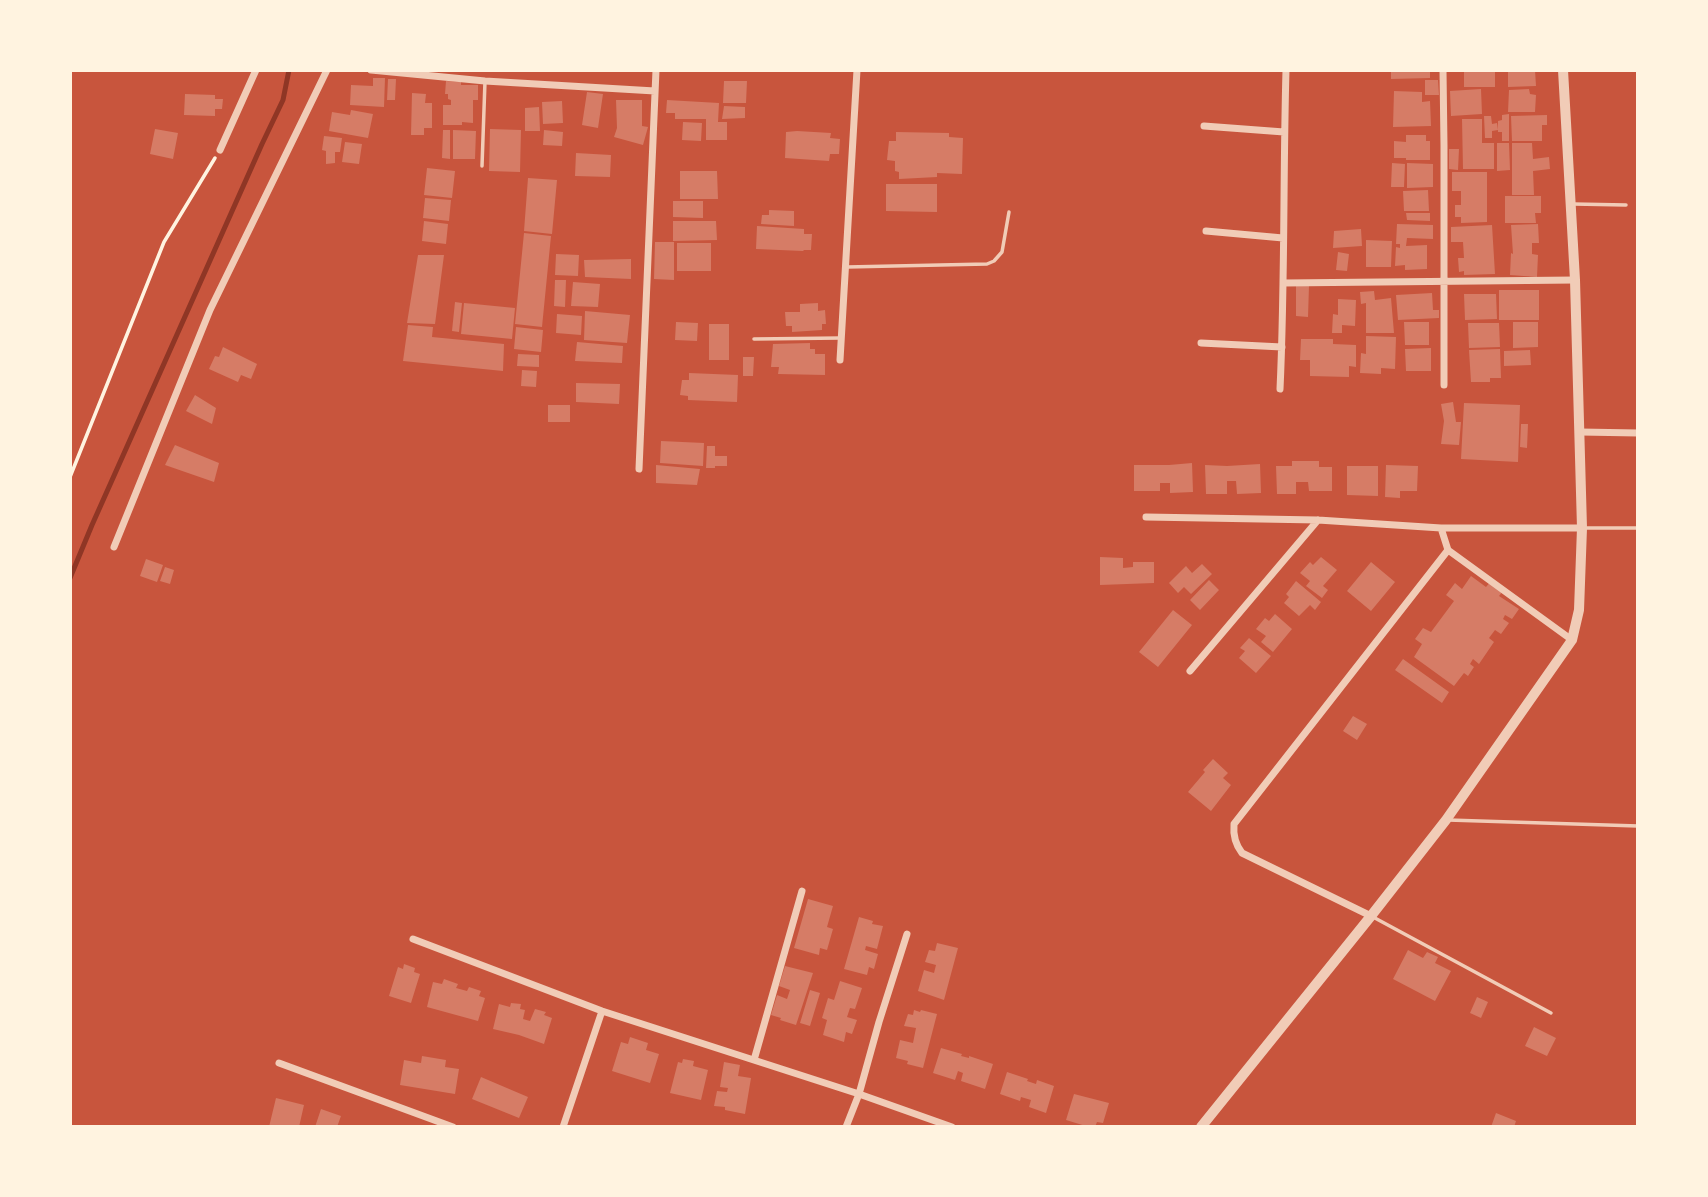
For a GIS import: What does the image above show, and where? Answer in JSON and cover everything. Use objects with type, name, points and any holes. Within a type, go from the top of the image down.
[{"type":"street","points":[[220,150],[256,70]]},
{"type":"street","points":[[114,547],[210,310],[327,70]]},
{"type":"street","points":[[371,70],[485,81],[655,91]]},
{"type":"street","points":[[639,468],[656,70]]},
{"type":"street","points":[[840,360],[857,70]]},
{"type":"street","points":[[1280,389],[1286,70]]},
{"type":"street","points":[[1443,70],[1444,385]]},
{"type":"street","points":[[1204,1126],[1446,820],[1572,640],[1579,610],[1582,528],[1576,280],[1563,70]]},
{"type":"street","points":[[1204,127],[1284,132]]},
{"type":"street","points":[[1206,231],[1283,237]]},
{"type":"street","points":[[1284,283],[1576,280]]},
{"type":"street","points":[[1201,342],[1282,346]]},
{"type":"street","points":[[1580,432],[1638,433]]},
{"type":"street","points":[[1146,517],[1318,520],[1441,528],[1582,528]]},
{"type":"street","points":[[1190,671],[1318,520]]},
{"type":"street","points":[[1441,528],[1448,550],[1572,640]]},
{"type":"street","points":[[1371,916],[1242,853],[1233,834],[1234,824],[1448,550]]},
{"type":"street","points":[[754,1060],[802,891]]},
{"type":"street","points":[[846,1127],[859,1094],[907,934]]},
{"type":"street","points":[[413,939],[602,1011],[952,1127]]},
{"type":"street","points":[[563,1127],[602,1011]]},
{"type":"street","points":[[279,1063],[453,1127]]},
{"type":"lane","points":[[482,166],[485,81]]},
{"type":"lane","points":[[1571,204],[1626,205]]},
{"type":"lane","points":[[845,267],[987,264],[1002,252],[1009,212]]},
{"type":"lane","points":[[754,340],[841,338]]},
{"type":"lane","points":[[1582,528],[1638,528]]},
{"type":"lane","points":[[1446,820],[1638,826]]},
{"type":"lane","points":[[1371,916],[1551,1013]]},
{"type":"path","points":[[70,477],[164,242],[220,150]]},
{"type":"building","points":[[1391,70],[1430,70],[1430,78],[1391,79]]},
{"type":"building","points":[[1464,70],[1495,70],[1495,87],[1464,87]]},
{"type":"building","points":[[1508,70],[1535,70],[1536,86],[1508,87]]},
{"type":"building","points":[[373,78],[385,78],[384,107],[350,105],[351,85],[373,86]]},
{"type":"building","points":[[388,79],[396,79],[395,100],[387,100]]},
{"type":"building","points":[[1425,80],[1438,80],[1439,95],[1425,95]]},
{"type":"building","points":[[446,81],[461,82],[461,85],[478,85],[478,100],[473,100],[473,123],[443,125],[443,105],[451,105],[448,94],[445,94]]},
{"type":"building","points":[[724,81],[747,81],[746,103],[723,103]]},
{"type":"building","points":[[1481,89],[1482,114],[1451,116],[1450,91]]},
{"type":"building","points":[[1529,89],[1530,94],[1536,95],[1535,112],[1508,112],[1509,90]]},
{"type":"building","points":[[1394,91],[1422,92],[1422,102],[1430,101],[1431,126],[1393,127]]},
{"type":"building","points":[[587,92],[603,94],[598,128],[582,125]]},
{"type":"building","points":[[412,93],[426,94],[425,103],[432,103],[432,128],[424,128],[424,135],[411,135]]},
{"type":"building","points":[[185,94],[215,95],[215,99],[223,99],[222,109],[215,109],[215,116],[184,115]]},
{"type":"building","points":[[616,100],[642,100],[642,126],[648,127],[643,145],[614,137],[617,128]]},
{"type":"building","points":[[667,100],[719,103],[718,122],[727,122],[727,140],[706,140],[706,119],[675,119],[675,113],[666,113]]},
{"type":"building","points":[[562,101],[563,123],[543,124],[542,102]]},
{"type":"building","points":[[724,106],[745,107],[745,118],[722,119]]},
{"type":"building","points":[[539,107],[540,131],[525,131],[525,108]]},
{"type":"building","points":[[351,110],[373,114],[368,138],[329,131],[332,112],[350,115]]},
{"type":"building","points":[[1509,114],[1509,141],[1502,141],[1502,132],[1498,132],[1498,121],[1502,120],[1502,115]]},
{"type":"building","points":[[1547,115],[1547,125],[1542,125],[1542,141],[1512,141],[1511,116]]},
{"type":"building","points":[[1484,116],[1491,116],[1492,124],[1497,123],[1498,130],[1492,131],[1492,138],[1485,138]]},
{"type":"building","points":[[1462,119],[1482,119],[1482,143],[1494,143],[1494,169],[1463,169]]},
{"type":"building","points":[[683,122],[702,123],[701,141],[682,140]]},
{"type":"building","points":[[155,129],[178,133],[173,159],[150,154]]},
{"type":"building","points":[[490,129],[521,130],[520,172],[489,171]]},
{"type":"building","points":[[443,130],[450,130],[450,159],[442,158]]},
{"type":"building","points":[[453,130],[476,131],[475,159],[453,159]]},
{"type":"building","points":[[544,130],[563,132],[562,146],[543,145]]},
{"type":"building","points":[[786,132],[831,133],[830,138],[840,139],[839,154],[830,154],[829,161],[785,158]]},
{"type":"building","points":[[896,132],[949,133],[949,137],[963,138],[962,174],[937,173],[937,177],[899,179],[899,172],[895,171],[895,161],[887,160],[889,141],[896,141]]},
{"type":"building","points":[[1406,135],[1426,135],[1426,141],[1430,141],[1430,160],[1394,158],[1394,141],[1406,142]]},
{"type":"building","points":[[324,136],[342,138],[340,152],[335,152],[335,163],[326,164],[326,151],[322,150]]},
{"type":"building","points":[[345,142],[362,144],[359,164],[342,162]]},
{"type":"building","points":[[1497,143],[1509,143],[1510,170],[1497,171]]},
{"type":"building","points":[[1512,143],[1532,143],[1533,159],[1549,157],[1550,169],[1533,171],[1534,195],[1512,195]]},
{"type":"building","points":[[1449,149],[1459,149],[1458,170],[1449,169]]},
{"type":"building","points":[[576,153],[611,155],[610,177],[575,176]]},
{"type":"building","points":[[1392,163],[1405,164],[1404,187],[1391,187]]},
{"type":"building","points":[[1407,163],[1433,164],[1433,187],[1407,188]]},
{"type":"building","points":[[427,168],[455,171],[452,198],[424,195]]},
{"type":"building","points":[[680,171],[717,171],[718,199],[680,199]]},
{"type":"building","points":[[1452,172],[1487,172],[1487,222],[1461,223],[1461,217],[1455,217],[1455,205],[1461,205],[1461,191],[1452,191]]},
{"type":"building","points":[[528,178],[557,180],[552,234],[524,231]]},
{"type":"building","points":[[886,184],[937,184],[937,212],[886,211]]},
{"type":"building","points":[[1428,190],[1429,211],[1404,211],[1403,191]]},
{"type":"building","points":[[1505,196],[1541,196],[1541,213],[1535,213],[1536,223],[1505,223]]},
{"type":"building","points":[[425,198],[451,200],[449,221],[423,218]]},
{"type":"building","points":[[673,201],[703,201],[703,218],[673,217]]},
{"type":"building","points":[[769,210],[794,211],[794,226],[761,224],[762,215],[769,215]]},
{"type":"building","points":[[1406,213],[1430,213],[1430,221],[1407,220]]},
{"type":"building","points":[[424,221],[448,224],[446,244],[422,241]]},
{"type":"building","points":[[673,221],[716,221],[717,240],[673,241]]},
{"type":"building","points":[[1397,224],[1433,225],[1433,239],[1407,238],[1406,246],[1427,245],[1427,269],[1405,270],[1405,265],[1395,266],[1396,247],[1400,248],[1400,244],[1396,244]]},
{"type":"building","points":[[1538,224],[1539,243],[1532,243],[1532,254],[1538,255],[1537,277],[1510,275],[1511,253],[1513,254],[1511,225]]},
{"type":"building","points":[[1492,225],[1495,274],[1464,275],[1464,271],[1459,272],[1458,258],[1464,258],[1463,242],[1451,242],[1451,227]]},
{"type":"building","points":[[757,226],[804,229],[804,234],[812,234],[811,250],[756,249]]},
{"type":"building","points":[[1361,229],[1362,246],[1333,248],[1334,231]]},
{"type":"building","points":[[524,233],[551,236],[542,327],[515,324]]},
{"type":"building","points":[[1366,240],[1392,241],[1391,267],[1366,267]]},
{"type":"building","points":[[655,242],[674,242],[674,280],[654,279]]},
{"type":"building","points":[[677,243],[711,243],[711,271],[677,271]]},
{"type":"building","points":[[1338,252],[1349,254],[1347,271],[1336,270]]},
{"type":"building","points":[[556,254],[579,255],[578,276],[555,275]]},
{"type":"building","points":[[418,255],[444,255],[435,324],[407,323]]},
{"type":"building","points":[[631,259],[631,279],[585,277],[584,260]]},
{"type":"building","points":[[555,280],[566,280],[565,307],[554,306]]},
{"type":"building","points":[[573,282],[600,284],[598,307],[571,306]]},
{"type":"building","points":[[1296,286],[1309,286],[1308,317],[1296,316]]},
{"type":"building","points":[[1499,290],[1539,290],[1539,320],[1499,320]]},
{"type":"building","points":[[1374,291],[1375,300],[1391,298],[1394,333],[1366,333],[1366,303],[1361,304],[1360,292]]},
{"type":"building","points":[[1432,293],[1433,310],[1439,310],[1439,318],[1398,320],[1396,295]]},
{"type":"building","points":[[1464,294],[1496,294],[1497,319],[1465,320]]},
{"type":"building","points":[[1338,299],[1356,300],[1355,326],[1342,325],[1342,333],[1332,333],[1333,314],[1338,315]]},
{"type":"building","points":[[455,302],[462,303],[459,332],[452,331]]},
{"type":"building","points":[[464,303],[515,308],[512,339],[461,334]]},
{"type":"building","points":[[818,303],[818,311],[825,310],[826,324],[822,324],[822,330],[792,332],[792,326],[786,326],[785,312],[800,312],[800,304]]},
{"type":"building","points":[[585,311],[630,315],[627,343],[584,340]]},
{"type":"building","points":[[557,314],[582,316],[581,335],[556,333]]},
{"type":"building","points":[[676,322],[698,323],[697,341],[675,340]]},
{"type":"building","points":[[1404,322],[1429,322],[1429,345],[1405,345]]},
{"type":"building","points":[[1513,322],[1538,322],[1538,347],[1513,348]]},
{"type":"building","points":[[1468,323],[1499,323],[1500,347],[1469,348]]},
{"type":"building","points":[[709,324],[729,324],[729,360],[709,360]]},
{"type":"building","points":[[408,325],[433,327],[432,337],[504,344],[503,371],[403,361]]},
{"type":"building","points":[[516,327],[543,330],[541,352],[514,349]]},
{"type":"building","points":[[1366,336],[1396,337],[1395,369],[1381,368],[1381,374],[1360,373],[1361,353],[1366,354]]},
{"type":"building","points":[[1301,339],[1333,339],[1333,344],[1356,345],[1356,367],[1349,366],[1349,377],[1310,376],[1310,360],[1300,360]]},
{"type":"building","points":[[577,342],[623,346],[622,363],[575,361]]},
{"type":"building","points":[[810,343],[810,349],[815,349],[815,354],[825,354],[825,375],[778,374],[779,367],[771,367],[773,344]]},
{"type":"building","points":[[223,347],[257,364],[251,379],[241,375],[238,382],[209,369]]},
{"type":"building","points":[[1431,348],[1431,371],[1406,371],[1405,349]]},
{"type":"building","points":[[1500,349],[1501,378],[1490,378],[1490,382],[1471,382],[1469,350]]},
{"type":"building","points":[[1530,350],[1531,365],[1504,366],[1504,351]]},
{"type":"building","points":[[518,354],[539,355],[539,367],[517,366]]},
{"type":"building","points":[[743,357],[754,357],[753,376],[743,376]]},
{"type":"building","points":[[522,370],[537,371],[536,387],[521,386]]},
{"type":"building","points":[[689,373],[738,375],[737,402],[688,400],[688,396],[680,395],[682,380],[689,380]]},
{"type":"building","points":[[576,383],[620,384],[619,404],[576,402]]},
{"type":"building","points":[[195,395],[216,408],[212,424],[186,411]]},
{"type":"building","points":[[1453,402],[1456,422],[1461,422],[1459,445],[1441,444],[1444,421],[1441,404]]},
{"type":"building","points":[[1464,403],[1520,405],[1518,462],[1461,459]]},
{"type":"building","points":[[548,405],[570,405],[570,422],[548,422]]},
{"type":"building","points":[[1521,424],[1528,424],[1527,448],[1520,447]]},
{"type":"building","points":[[661,441],[704,443],[703,466],[660,463]]},
{"type":"building","points":[[175,445],[219,463],[214,482],[165,465]]},
{"type":"building","points":[[707,446],[715,446],[715,456],[727,456],[727,466],[706,468]]},
{"type":"building","points":[[1292,461],[1319,461],[1319,467],[1332,467],[1332,491],[1309,491],[1308,482],[1296,482],[1296,494],[1277,494],[1276,466],[1292,466]]},
{"type":"building","points":[[1192,463],[1193,492],[1170,493],[1170,483],[1160,483],[1160,491],[1134,491],[1134,465]]},
{"type":"building","points":[[1260,464],[1261,493],[1237,494],[1236,481],[1227,481],[1227,494],[1206,494],[1205,465]]},
{"type":"building","points":[[656,465],[700,469],[697,485],[656,483]]},
{"type":"building","points":[[1386,465],[1418,466],[1417,491],[1400,491],[1400,498],[1385,497]]},
{"type":"building","points":[[1347,466],[1378,466],[1378,496],[1347,495]]},
{"type":"building","points":[[1100,557],[1123,558],[1123,568],[1133,567],[1133,562],[1154,562],[1154,583],[1100,585]]},
{"type":"building","points":[[1321,557],[1337,570],[1323,586],[1328,590],[1322,598],[1306,586],[1310,581],[1300,573],[1310,562],[1313,565]]},
{"type":"building","points":[[146,559],[163,565],[157,582],[140,576]]},
{"type":"building","points":[[1371,562],[1395,582],[1371,611],[1347,591]]},
{"type":"building","points":[[1202,564],[1212,574],[1191,594],[1184,587],[1178,593],[1169,583],[1186,566],[1192,573]]},
{"type":"building","points":[[165,567],[174,570],[170,584],[160,581]]},
{"type":"building","points":[[1471,576],[1486,587],[1491,581],[1503,591],[1499,596],[1519,609],[1512,619],[1505,615],[1503,619],[1509,623],[1501,634],[1495,630],[1489,638],[1494,642],[1479,664],[1473,659],[1470,664],[1474,667],[1468,676],[1464,673],[1454,686],[1414,657],[1422,644],[1415,639],[1423,628],[1431,632],[1454,601],[1446,595],[1455,583],[1462,589]]},
{"type":"building","points":[[1209,580],[1219,590],[1200,610],[1190,600]]},
{"type":"building","points":[[1296,581],[1321,602],[1315,610],[1310,605],[1299,616],[1284,603],[1289,597],[1286,594]]},
{"type":"building","points":[[1173,610],[1192,625],[1158,667],[1139,652]]},
{"type":"building","points":[[1275,614],[1292,629],[1273,652],[1261,642],[1266,636],[1256,629],[1265,618],[1269,621]]},
{"type":"building","points":[[1249,638],[1271,656],[1256,673],[1239,658],[1245,651],[1240,648]]},
{"type":"building","points":[[1403,659],[1449,692],[1442,703],[1395,670]]},
{"type":"building","points":[[1353,716],[1367,724],[1357,740],[1343,731]]},
{"type":"building","points":[[1213,759],[1228,773],[1223,778],[1231,785],[1211,811],[1188,792]]},
{"type":"building","points":[[808,899],[833,906],[827,927],[833,929],[827,950],[820,948],[819,955],[794,948]]},
{"type":"building","points":[[859,917],[883,926],[877,949],[866,946],[865,950],[878,954],[874,969],[869,967],[867,975],[844,969]]},
{"type":"building","points":[[937,943],[958,948],[944,1000],[918,991],[924,970],[934,973],[936,965],[925,962],[929,950],[935,951]]},
{"type":"building","points":[[1408,950],[1423,958],[1427,952],[1438,957],[1435,963],[1451,971],[1435,1001],[1393,979]]},
{"type":"building","points":[[404,964],[415,968],[414,972],[420,974],[411,1003],[389,996],[398,967],[403,969]]},
{"type":"building","points":[[785,966],[813,973],[796,1025],[771,1015],[777,995],[787,999],[790,990],[779,986]]},
{"type":"building","points":[[444,979],[458,984],[456,988],[467,991],[469,987],[481,991],[479,996],[485,998],[478,1021],[427,1007],[433,982],[442,984]]},
{"type":"building","points":[[840,981],[862,988],[855,1009],[850,1008],[847,1017],[857,1020],[852,1034],[846,1032],[844,1042],[823,1035],[827,1020],[822,1018],[828,998],[834,1000]]},
{"type":"building","points":[[810,990],[820,993],[810,1026],[800,1023]]},
{"type":"building","points":[[1477,997],[1488,1002],[1481,1018],[1470,1013]]},
{"type":"building","points":[[511,1003],[521,1004],[520,1009],[525,1010],[523,1019],[530,1021],[535,1009],[546,1012],[544,1015],[552,1018],[544,1044],[493,1029],[499,1004],[510,1007]]},
{"type":"building","points":[[914,1010],[937,1014],[923,1068],[896,1058],[900,1040],[913,1043],[916,1028],[904,1026],[908,1014],[913,1015]]},
{"type":"building","points":[[1534,1027],[1556,1038],[1547,1056],[1525,1046]]},
{"type":"building","points":[[630,1037],[648,1043],[646,1050],[659,1054],[650,1083],[612,1071],[621,1042],[628,1044]]},
{"type":"building","points":[[941,1048],[993,1064],[985,1089],[961,1081],[963,1073],[958,1071],[955,1080],[933,1073]]},
{"type":"building","points":[[422,1056],[446,1060],[445,1067],[459,1069],[455,1094],[400,1085],[404,1060],[421,1063]]},
{"type":"building","points":[[683,1059],[694,1061],[693,1066],[708,1070],[701,1100],[670,1093],[678,1062],[682,1063]]},
{"type":"building","points":[[724,1062],[740,1065],[738,1076],[751,1078],[745,1114],[714,1106],[717,1091],[727,1092],[728,1088],[720,1087]]},
{"type":"building","points":[[1007,1072],[1036,1084],[1037,1080],[1054,1086],[1046,1113],[1029,1107],[1031,1100],[1021,1097],[1020,1101],[1000,1094]]},
{"type":"building","points":[[481,1077],[528,1097],[519,1118],[472,1099]]},
{"type":"building","points":[[1074,1094],[1109,1103],[1103,1123],[1097,1122],[1095,1127],[1089,1127],[1066,1120]]},
{"type":"building","points":[[276,1098],[304,1105],[299,1127],[269,1127]]},
{"type":"building","points":[[321,1109],[341,1116],[337,1127],[315,1127]]},
{"type":"building","points":[[1496,1113],[1516,1121],[1514,1127],[1491,1127]]},
{"type":"waterway","points":[[70,578],[283,100],[289,70]]}]
